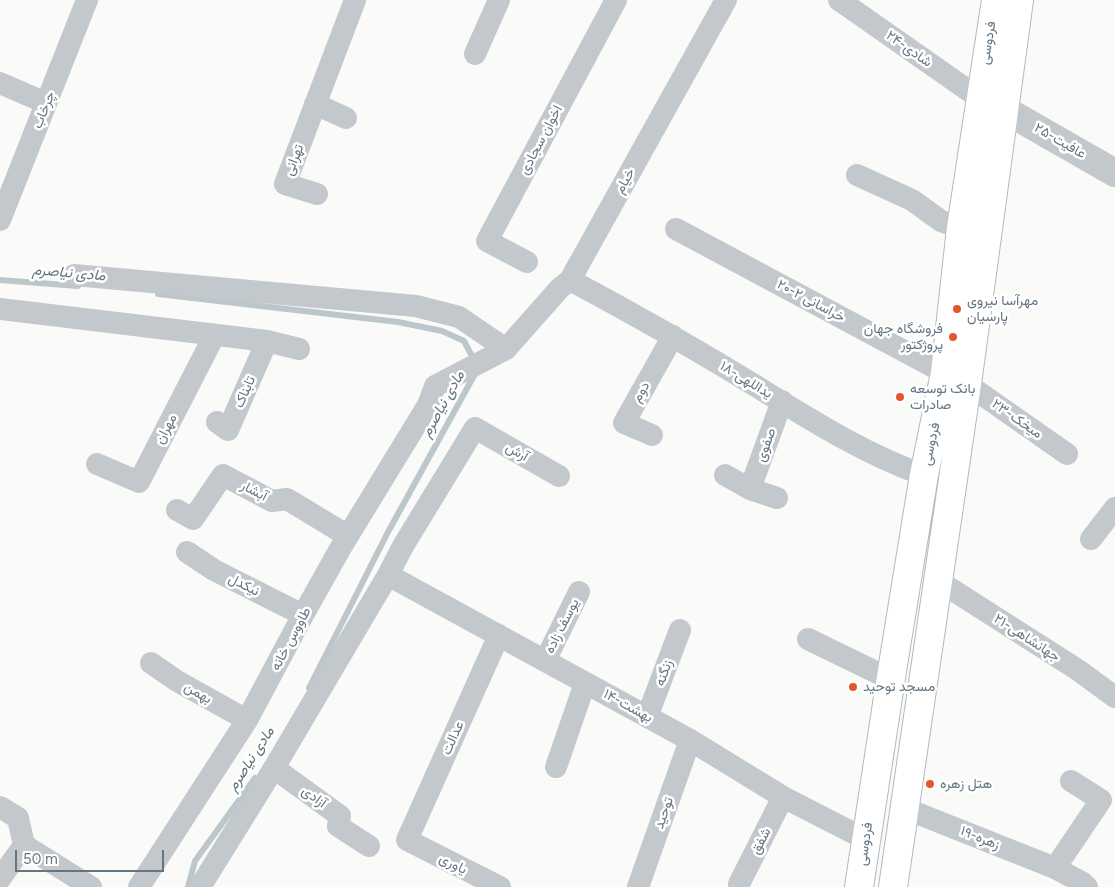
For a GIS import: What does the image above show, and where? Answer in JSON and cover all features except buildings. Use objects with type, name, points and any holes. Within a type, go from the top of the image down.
[{"type":"main road","name":"فردوسی","points":[[892,887],[938,580],[956,378],[961,228],[979,98],[996,0]]},
{"type":"main road","name":"فردوسی","points":[[859,887],[890,679],[924,475],[956,378],[1005,110],[1019,0]]},
{"type":"main road","points":[[979,98],[1005,110]]},
{"type":"street","name":"چرخاب","points":[[0,220],[6,190],[46,104],[87,0]]},
{"type":"street","name":"تهرانی","points":[[316,194],[285,184],[355,0]]},
{"type":"street","points":[[475,54],[499,0]]},
{"type":"street","name":"اخوان سجادی","points":[[527,262],[487,241],[616,0]]},
{"type":"street","name":"خیام","points":[[506,349],[560,288],[570,280],[726,0]]},
{"type":"street","name":"۲۴-شادی","points":[[839,0],[979,98]]},
{"type":"street","points":[[0,83],[46,104]]},
{"type":"street","points":[[315,104],[346,118]]},
{"type":"street","name":"۲۵-عافیت","points":[[1005,110],[1115,173]]},
{"type":"street","points":[[857,175],[912,200],[940,221],[961,228]]},
{"type":"street","name":"۲۰-خراسانی ۲","points":[[676,229],[956,378]]},
{"type":"street","points":[[74,275],[416,306],[459,317],[506,349]]},
{"type":"street","name":"۱۸-یداللهی","points":[[570,280],[673,336],[782,401],[898,466],[924,475]]},
{"type":"street","points":[[0,309],[267,341],[300,349]]},
{"type":"street","name":"مهران","points":[[98,464],[140,482],[214,336]]},
{"type":"street","name":"دوم","points":[[652,435],[624,422],[673,336]]},
{"type":"street","name":"تابناک","points":[[218,422],[228,430],[267,341]]},
{"type":"street","name":"طاووس خانه","points":[[139,887],[247,720],[348,536],[428,405],[435,386],[506,349]]},
{"type":"street","name":"۲۳-میخک","points":[[956,378],[1067,454]]},
{"type":"street","name":"صفوی","points":[[750,489],[782,401]]},
{"type":"street","name":"آرش","points":[[388,575],[403,546],[475,428],[559,476]]},
{"type":"street","name":"آبشار","points":[[177,510],[193,519],[223,475],[272,501],[287,499],[348,536]]},
{"type":"street","points":[[725,475],[750,489],[777,498]]},
{"type":"street","points":[[1091,539],[1115,508]]},
{"type":"street","name":"نیکدل","points":[[187,552],[214,570],[303,615]]},
{"type":"street","points":[[200,887],[274,768],[388,575]]},
{"type":"street","name":"۱۴-بهشت","points":[[388,575],[690,740],[783,797],[865,839]]},
{"type":"street","name":"۲۱-جهانشاهی","points":[[938,580],[1078,670],[1115,697]]},
{"type":"street","name":"یوسف زاده","points":[[545,661],[579,592]]},
{"type":"street","name":"زنگنه","points":[[647,717],[680,630]]},
{"type":"street","name":"عدالت","points":[[407,840],[499,636]]},
{"type":"street","points":[[808,639],[890,679]]},
{"type":"street","name":"بهمن","points":[[151,663],[178,681],[247,720]]},
{"type":"street","points":[[556,767],[585,683]]},
{"type":"street","name":"توحید","points":[[638,887],[690,740]]},
{"type":"street","name":"آزادی","points":[[274,768],[340,816],[338,826],[369,846]]},
{"type":"street","points":[[1055,868],[1101,800],[1071,781]]},
{"type":"street","name":"شفق","points":[[739,884],[783,797]]},
{"type":"street","points":[[0,807],[18,818],[24,845],[91,887]]},
{"type":"street","name":"۱۹-زهره","points":[[904,808],[1055,868],[1087,887]]},
{"type":"street","name":"یاوری","points":[[407,840],[500,887]]},
{"type":"street","points":[[0,879],[24,845]]},
{"type":"waterway","name":"مادی نیاصرم","points":[[0,280],[78,286]]},
{"type":"waterway","name":"مادی نیاصرم","points":[[158,294],[398,322],[442,331],[464,341],[474,360]]},
{"type":"waterway","name":"مادی نیاصرم","points":[[309,688],[388,532],[476,372]]},
{"type":"waterway","name":"مادی نیاصرم","points":[[188,887],[195,861],[255,778]]},
{"type":"place","name":"مهرآسا نیروی پارسیان","points":[[957,309]]},
{"type":"place","name":"فروشگاه جهان پروژکتور","points":[[953,337]]},
{"type":"place","name":"بانک توسعه صادرات","points":[[900,397]]},
{"type":"place","name":"مسجد توحید","points":[[853,687]]},
{"type":"place","name":"هتل زهره","points":[[930,784]]}]
